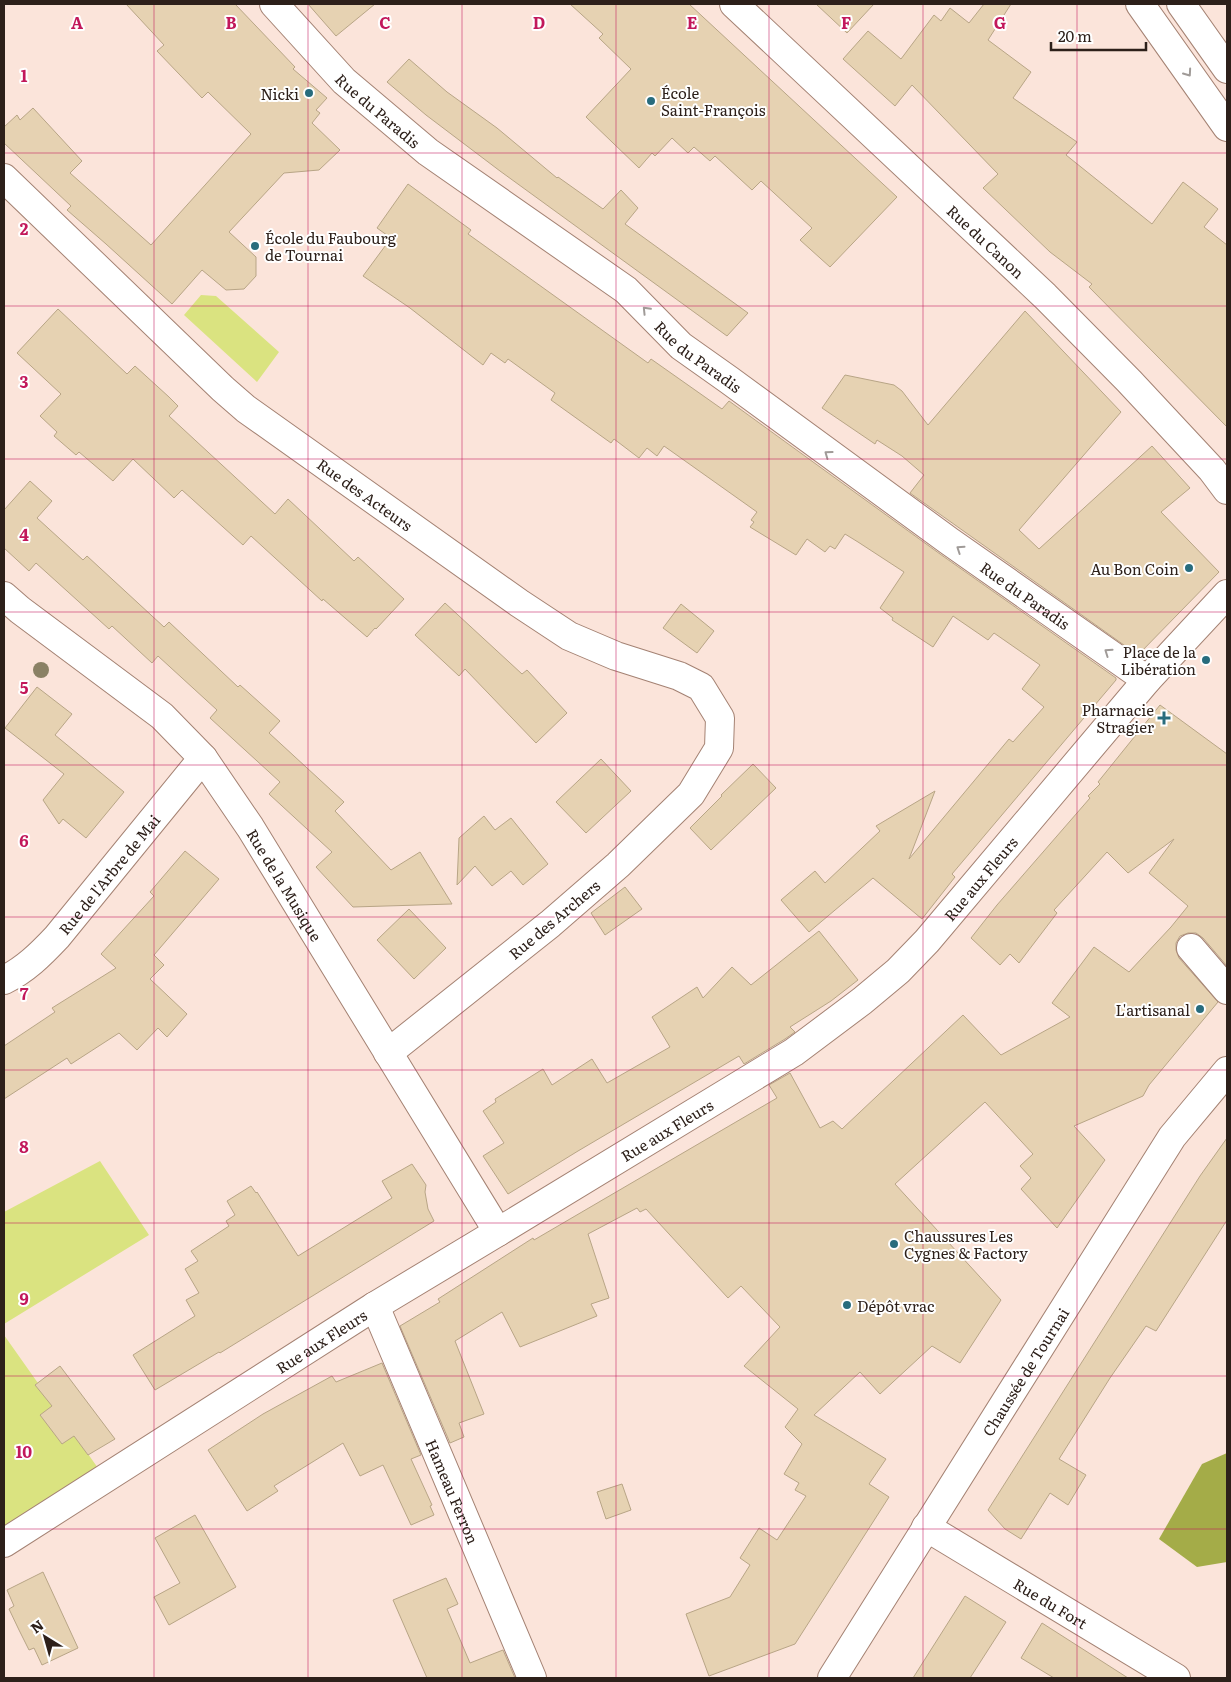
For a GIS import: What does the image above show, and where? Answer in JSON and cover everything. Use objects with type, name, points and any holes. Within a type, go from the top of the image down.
[{"type":"street","name":"Rue du Paradis","points":[[274,4],[344,81],[428,152],[626,290],[680,346],[949,541],[1147,680]]},
{"type":"street","name":"Rue du Canon","points":[[734,4],[1045,296],[1129,381],[1212,470],[1227,490]]},
{"type":"street","points":[[1140,4],[1227,127]]},
{"type":"street","points":[[1181,4],[1227,69]]},
{"type":"street","name":"Rue des Acteurs","points":[[4,178],[223,389],[285,438],[519,603],[569,636],[616,656],[679,676],[701,687],[720,718],[719,748],[707,769]]},
{"type":"street","name":"Rue aux Fleurs","points":[[4,1543],[374,1306],[794,1052],[862,1001],[884,983],[927,941],[1147,680],[1227,594]]},
{"type":"street","name":"Rue de la Musique","points":[[4,596],[162,716],[203,758],[250,827],[498,1232]]},
{"type":"street","name":"Rue de l'Arbre de Mai","points":[[4,980],[14,976],[39,956],[57,937],[203,758]]},
{"type":"street","name":"Rue des Archers","points":[[388,1053],[550,924],[618,865],[691,794],[707,769]]},
{"type":"street","points":[[1191,948],[1227,990]]},
{"type":"street","name":"Chaussée de Tournai","points":[[832,1678],[1172,1137],[1227,1071]]},
{"type":"street","name":"Hameau Ferron","points":[[374,1306],[532,1678]]},
{"type":"street","name":"Rue du Fort","points":[[926,1527],[1176,1678]]},
{"type":"green space","points":[[201,295],[216,296],[279,352],[257,382],[184,315]]},
{"type":"green space","points":[[100,1161],[149,1235],[4,1324],[4,1212]]},
{"type":"green space","points":[[4,1335],[105,1478],[4,1543]]},
{"type":"green space","points":[[1227,1453],[1227,1562],[1197,1567],[1159,1539],[1202,1464]]},
{"type":"building","points":[[126,4],[235,4],[295,67],[293,69],[327,98],[316,110],[320,113],[312,123],[340,150],[319,170],[284,173],[229,232],[256,257],[256,276],[244,289],[226,290],[202,270],[172,304],[67,210],[71,206],[4,143],[4,127],[17,115],[20,120],[33,108],[82,161],[70,173],[151,245],[251,134],[208,92],[202,98],[157,51],[164,45]]},
{"type":"building","points":[[308,4],[375,4],[336,36]]},
{"type":"building","points":[[570,4],[689,4],[897,197],[830,267],[800,240],[812,228],[761,181],[752,190],[715,156],[710,161],[694,147],[688,153],[672,138],[655,156],[652,153],[639,168],[586,117],[631,69],[599,38],[603,34]]},
{"type":"building","points":[[816,4],[874,4],[847,33]]},
{"type":"building","points":[[984,4],[1011,4],[988,40],[1031,72],[1013,98],[1077,142],[1066,155],[1152,224],[1183,182],[1218,209],[1204,227],[1227,245],[1227,427],[1089,287],[1092,284],[1050,252],[983,188],[998,174],[912,85],[895,106],[843,59],[868,31],[901,59],[934,15],[941,21],[950,8],[969,23]]},
{"type":"building","points":[[409,59],[447,92],[497,128],[557,178],[603,209],[621,190],[638,208],[625,224],[748,313],[727,336],[500,171],[426,115],[387,82]]},
{"type":"building","points":[[408,184],[471,230],[468,234],[648,363],[651,359],[722,409],[729,401],[940,554],[1116,678],[952,874],[955,877],[922,919],[873,878],[809,932],[781,900],[815,871],[825,883],[880,831],[876,826],[935,791],[909,859],[1009,739],[1013,742],[1044,707],[1022,689],[1040,665],[994,633],[988,640],[953,616],[933,647],[892,620],[893,618],[880,608],[904,572],[858,542],[845,534],[835,549],[830,546],[825,552],[807,539],[796,555],[750,527],[754,522],[751,520],[757,512],[664,446],[657,456],[647,448],[639,458],[614,439],[611,443],[551,400],[555,393],[508,359],[505,363],[491,353],[483,365],[410,308],[363,276],[391,238],[377,228]]},
{"type":"building","points":[[58,309],[127,374],[135,366],[169,397],[178,406],[169,416],[275,514],[288,499],[354,561],[358,557],[404,599],[367,637],[323,599],[322,601],[251,536],[243,545],[182,490],[174,498],[133,459],[113,481],[79,452],[76,455],[54,436],[57,432],[40,416],[61,394],[17,353]]},
{"type":"building","points":[[1025,311],[1121,412],[1019,530],[1039,549],[1152,446],[1190,488],[1161,512],[1219,572],[1138,655],[910,493],[924,475],[902,456],[877,440],[875,444],[822,408],[845,375],[894,385],[902,391],[928,425]]},
{"type":"building","points":[[30,481],[52,501],[37,518],[83,560],[87,556],[164,627],[169,622],[238,687],[240,685],[280,721],[269,733],[344,802],[335,811],[391,870],[420,852],[452,904],[353,907],[316,867],[332,852],[269,794],[280,782],[210,718],[217,710],[158,656],[152,663],[112,626],[109,629],[36,563],[29,571],[4,548],[4,510]]},
{"type":"building","points":[[445,603],[522,674],[527,670],[567,713],[536,743],[465,669],[459,676],[415,635]]},
{"type":"building","points":[[681,604],[714,631],[697,653],[663,628]]},
{"type":"building","points":[[37,687],[72,714],[55,735],[124,792],[86,838],[63,819],[59,824],[43,800],[64,774],[5,728]]},
{"type":"building","points":[[1160,705],[1227,754],[1227,966],[1203,938],[1196,933],[1180,936],[1176,943],[1179,958],[1218,1002],[1149,1085],[1143,1096],[1074,1126],[1105,1160],[1057,1228],[1021,1189],[1031,1178],[1020,1166],[1033,1154],[985,1102],[895,1184],[1001,1300],[960,1363],[932,1346],[880,1394],[860,1372],[814,1415],[886,1459],[869,1484],[889,1497],[795,1644],[709,1676],[686,1614],[730,1597],[750,1565],[740,1558],[759,1528],[777,1540],[806,1496],[795,1490],[799,1483],[784,1474],[802,1444],[785,1427],[798,1409],[744,1366],[780,1327],[741,1286],[728,1298],[646,1209],[640,1212],[637,1208],[588,1234],[609,1298],[591,1304],[597,1316],[520,1347],[502,1312],[455,1341],[484,1414],[459,1423],[464,1437],[450,1443],[400,1326],[440,1302],[438,1299],[533,1238],[534,1240],[777,1098],[769,1085],[790,1073],[820,1128],[833,1121],[842,1129],[963,1015],[1001,1055],[1070,1017],[1052,1003],[1094,947],[1129,972],[1188,906],[1149,873],[1174,839],[1128,873],[1107,852],[1054,910],[1057,913],[1019,963],[1010,954],[1000,965],[971,938],[997,905],[1090,798],[1088,796],[1100,784],[1098,782]]},
{"type":"building","points":[[601,759],[631,791],[586,833],[556,802]]},
{"type":"building","points":[[753,764],[776,788],[711,850],[690,828]]},
{"type":"building","points":[[484,816],[495,830],[511,818],[548,864],[523,885],[511,871],[492,886],[475,866],[457,885],[459,838]]},
{"type":"building","points":[[185,851],[219,879],[154,955],[164,965],[150,979],[187,1014],[167,1037],[158,1028],[137,1050],[119,1033],[71,1064],[67,1058],[4,1099],[4,1046],[55,1012],[52,1008],[116,968],[101,954],[154,896],[150,892]]},
{"type":"building","points":[[625,887],[642,909],[605,935],[591,913]]},
{"type":"building","points":[[409,909],[446,948],[414,979],[377,940]]},
{"type":"building","points":[[819,931],[858,980],[831,1001],[790,1027],[795,1032],[785,1039],[744,1064],[739,1056],[508,1194],[483,1156],[504,1143],[483,1111],[496,1102],[495,1099],[543,1069],[552,1085],[592,1059],[607,1083],[670,1047],[652,1017],[697,987],[703,998],[732,967],[751,985]]},
{"type":"building","points":[[1227,1138],[1227,1220],[1156,1331],[1146,1326],[1110,1378],[1059,1459],[1086,1475],[1068,1505],[1050,1493],[1021,1539],[1005,1529],[988,1510],[1200,1176]]},
{"type":"building","points":[[412,1164],[426,1185],[425,1192],[428,1209],[434,1221],[220,1353],[155,1390],[133,1355],[195,1316],[186,1300],[199,1293],[185,1269],[198,1261],[191,1251],[229,1226],[226,1221],[235,1215],[227,1201],[251,1186],[257,1192],[298,1256],[392,1198],[382,1181]]},
{"type":"building","points":[[382,1363],[421,1455],[411,1459],[432,1505],[430,1506],[434,1515],[411,1525],[383,1465],[360,1476],[343,1443],[274,1486],[278,1491],[247,1511],[208,1450],[263,1414],[332,1376],[336,1382]]},
{"type":"building","points":[[60,1366],[115,1439],[88,1455],[74,1436],[62,1444],[40,1415],[52,1406],[35,1385]]},
{"type":"building","points":[[622,1484],[631,1510],[606,1519],[597,1492]]},
{"type":"building","points":[[195,1515],[236,1587],[169,1625],[154,1597],[180,1583],[155,1538]]},
{"type":"building","points":[[43,1572],[78,1648],[42,1665],[34,1648],[29,1650],[9,1609],[14,1606],[7,1590]]},
{"type":"building","points":[[446,1578],[458,1604],[447,1609],[470,1663],[503,1650],[515,1678],[427,1678],[393,1600]]},
{"type":"building","points":[[965,1596],[1006,1622],[970,1678],[913,1678]]},
{"type":"building","points":[[1042,1623],[1128,1678],[1054,1678],[1021,1658]]},
{"type":"place","name":"Nicki","points":[[309,93]]},
{"type":"place","name":"École Saint-François","points":[[651,101]]},
{"type":"place","name":"École du Faubourg de Tournai","points":[[255,246]]},
{"type":"place","name":"Au Bon Coin","points":[[1189,568]]},
{"type":"place","name":"Place de la Libération","points":[[1206,660]]},
{"type":"place","name":"Pharnacie Stragier","points":[[1164,718]]},
{"type":"place","name":"L'artisanal","points":[[1200,1009]]},
{"type":"place","name":"Chaussures Les Cygnes & Factory","points":[[894,1244]]},
{"type":"place","name":"Dépôt vrac","points":[[847,1305]]}]
